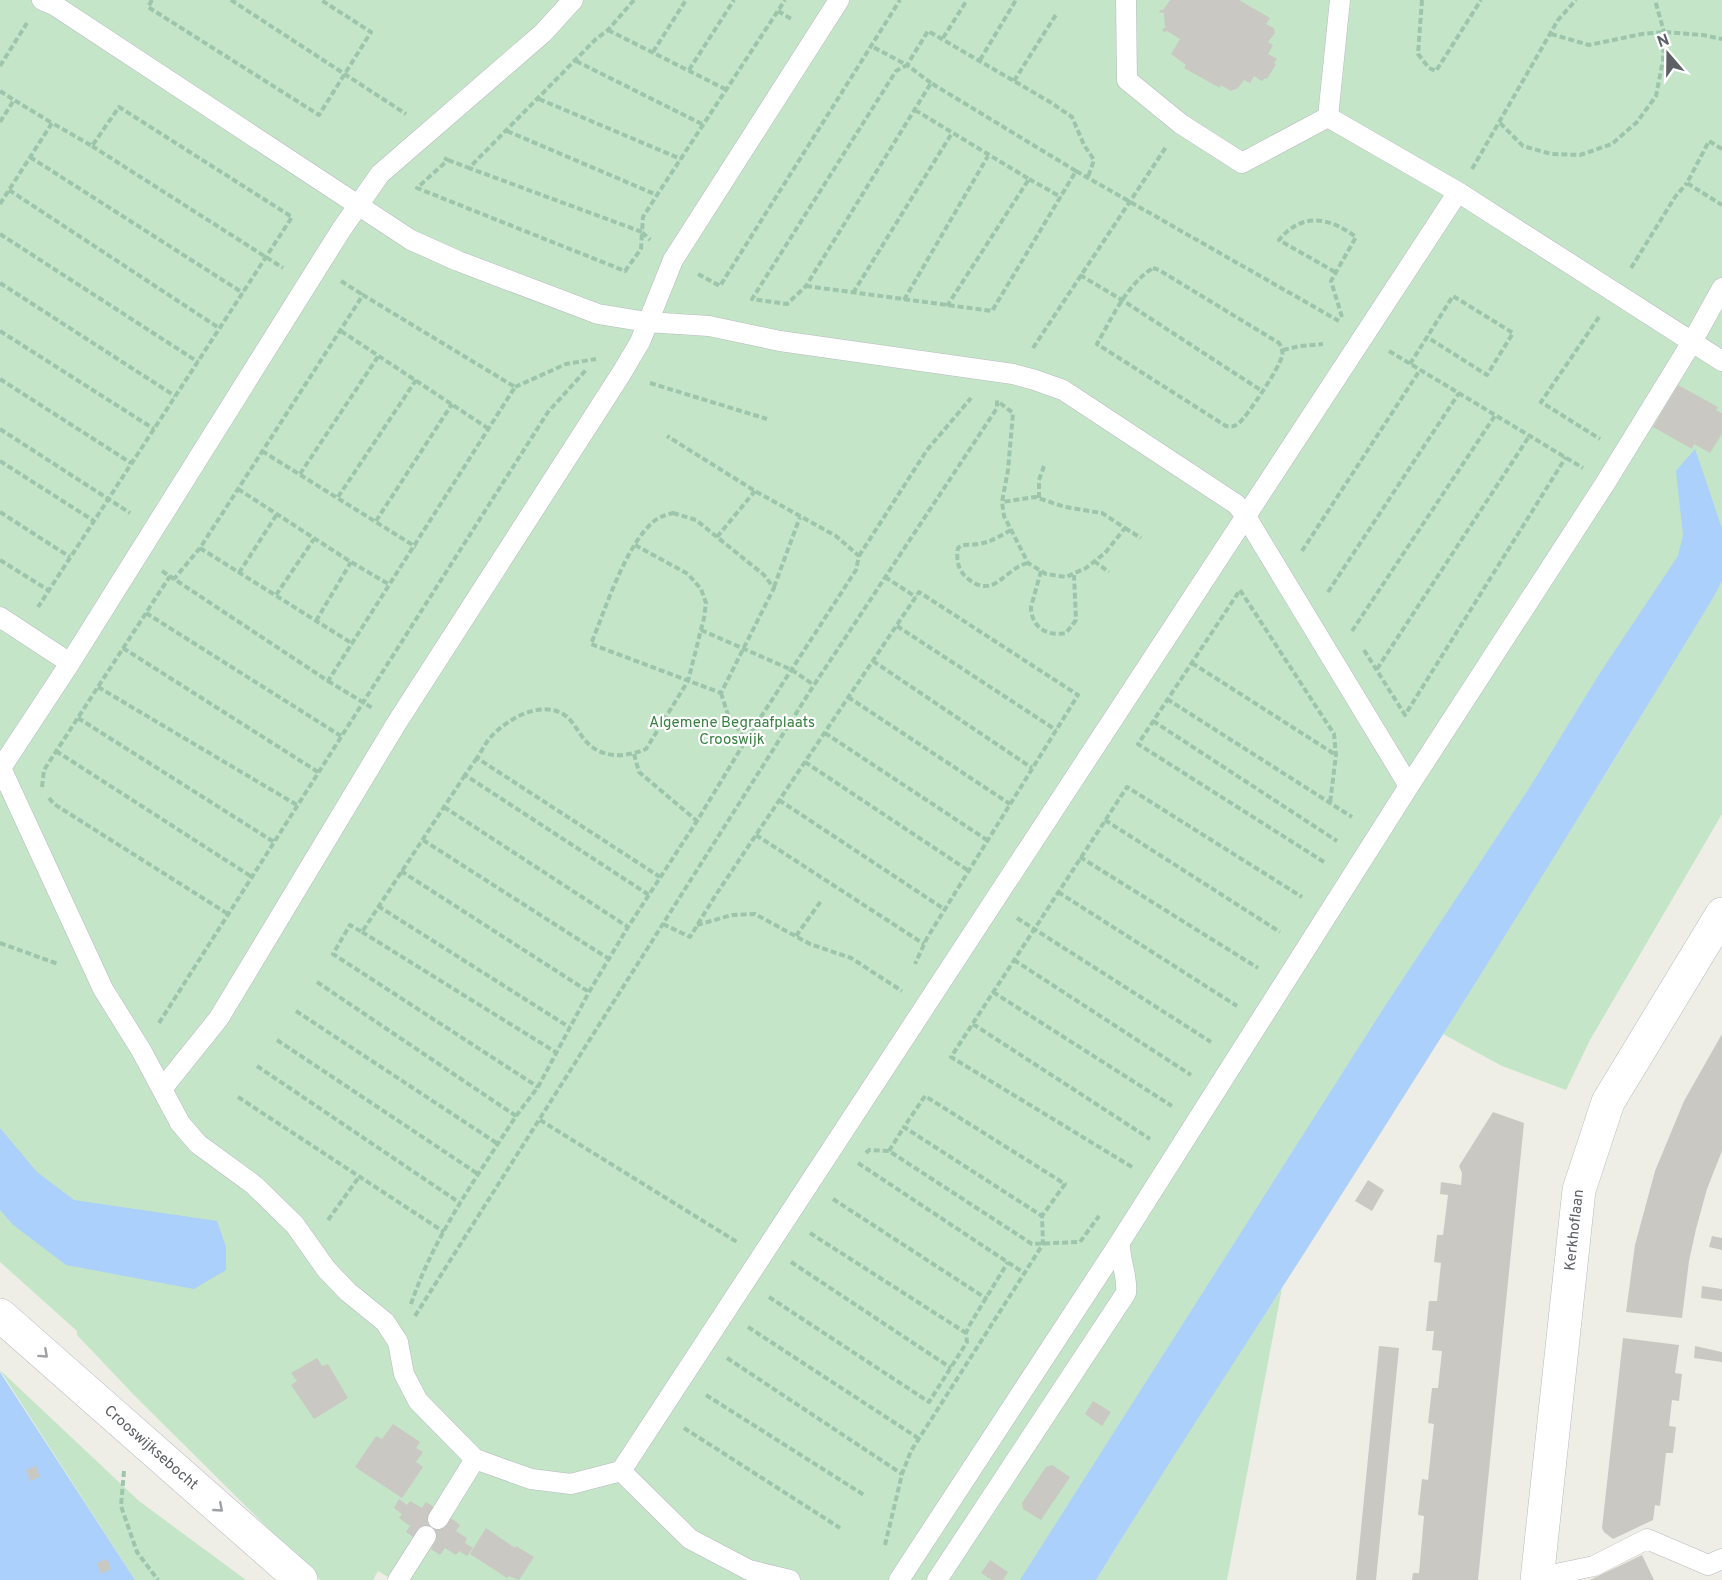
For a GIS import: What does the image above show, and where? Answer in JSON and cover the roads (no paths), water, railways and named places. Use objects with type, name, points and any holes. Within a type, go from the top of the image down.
[{"type":"street","name":"Kerkhoflaan","points":[[1537,1579],[1579,1190],[1608,1102],[1722,914]]},
{"type":"street","name":"Crooswijksebocht","points":[[0,1315],[301,1580]]},
{"type":"lane","points":[[42,0],[54,4],[411,240],[458,261],[598,314],[647,322],[709,326],[780,341],[1013,374],[1063,390],[1236,504],[1245,514],[1409,786]]},
{"type":"lane","points":[[573,0],[543,33],[380,174],[1,768],[103,989],[141,1050],[180,1123],[198,1144],[254,1185],[295,1225],[326,1269],[348,1292],[384,1322],[398,1342],[405,1374],[418,1401],[475,1459],[531,1479],[571,1484],[621,1471],[1245,514],[1458,192]]},
{"type":"lane","points":[[162,1089],[219,1018],[396,724],[621,374],[639,342],[673,260],[838,0]]},
{"type":"lane","points":[[1126,0],[1127,80],[1181,124],[1242,163],[1328,117]]},
{"type":"lane","points":[[1328,117],[1340,0]]},
{"type":"lane","points":[[1328,117],[1458,192],[1722,361]]},
{"type":"lane","points":[[899,1580],[1120,1242],[1409,786],[1624,453],[1722,288]]},
{"type":"lane","points":[[0,617],[70,663]]},
{"type":"lane","points":[[937,1580],[1126,1293],[1127,1281],[1119,1255],[1120,1242]]},
{"type":"lane","points":[[438,1519],[475,1459]]},
{"type":"lane","points":[[621,1471],[690,1539],[749,1570],[790,1580]]},
{"type":"lane","points":[[399,1580],[426,1536]]},
{"type":"lane","points":[[1537,1579],[1594,1566],[1647,1539],[1708,1565],[1722,1559]]},
{"type":"water","points":[[1695,449],[1722,528],[1722,581],[1713,598],[1464,1001],[1096,1580],[1020,1580],[1385,1006],[1528,790],[1600,673],[1678,556],[1683,535],[1676,471]]},
{"type":"water","points":[[0,1128],[37,1172],[74,1200],[217,1221],[226,1247],[226,1270],[194,1289],[66,1265],[12,1224],[0,1210]]},
{"type":"water","points":[[0,1372],[135,1580],[0,1580]]},
{"type":"park label","name":"Algemene Begraafplaats Crooswijk","points":[[732,732]]}]
